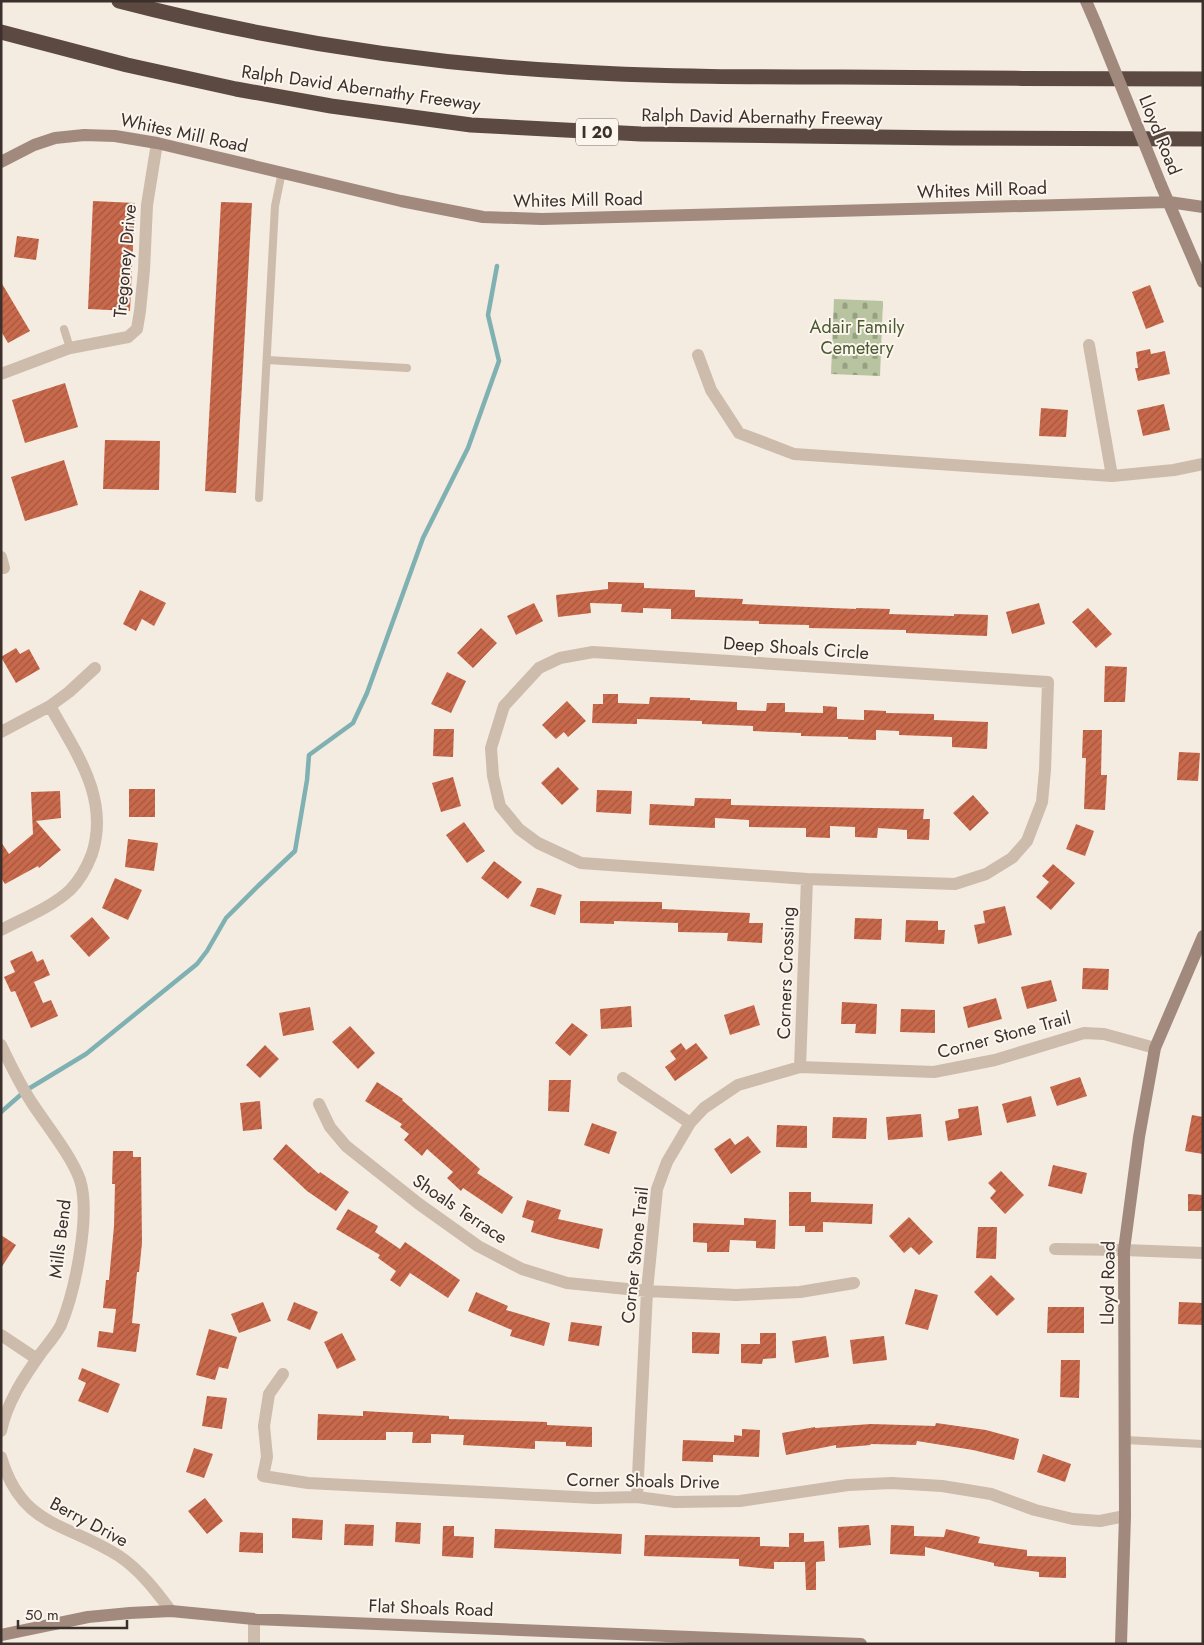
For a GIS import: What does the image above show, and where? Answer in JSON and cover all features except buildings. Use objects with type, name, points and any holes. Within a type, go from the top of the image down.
[{"type":"highway","points":[[119,1],[232,27],[327,45],[412,56],[578,72],[709,76],[1203,79]]},
{"type":"highway","name":"Ralph David Abernathy Freeway","points":[[1,32],[126,65],[236,89],[331,106],[471,124],[641,134],[1203,139]]},
{"type":"street","name":"Lloyd Road","points":[[1086,1],[1203,282]]},
{"type":"street","name":"Whites Mill Road","points":[[1,162],[34,145],[55,138],[115,136],[157,143],[400,201],[483,217],[542,219],[1169,202],[1203,207]]},
{"type":"street","name":"Tregoney Drive","points":[[1,374],[70,348],[128,337],[137,329],[144,270],[147,205],[157,143]]},
{"type":"street","points":[[1089,345],[1112,476]]},
{"type":"street","points":[[698,355],[710,390],[739,433],[794,454],[1112,476],[1174,470],[1203,464]]},
{"type":"street","name":"Deep Shoals Circle","points":[[593,652],[1048,682],[1042,802],[1028,841],[1012,858],[986,874],[955,884],[807,879],[581,863],[538,843],[519,829],[500,806],[493,776],[491,748],[504,706],[539,668],[560,658],[593,652]]},
{"type":"street","points":[[1,732],[50,706],[69,692],[95,668]]},
{"type":"street","points":[[1,930],[48,905],[71,889],[90,860],[97,832],[97,805],[92,788],[50,706]]},
{"type":"street","name":"Corners Crossing","points":[[800,1067],[807,879]]},
{"type":"street","name":"Lloyd Road","points":[[1121,1644],[1125,1516],[1124,1250],[1139,1137],[1155,1048],[1203,936]]},
{"type":"street","name":"Corner Stone Trail","points":[[637,1497],[647,1291],[657,1190],[667,1162],[690,1122],[704,1108],[738,1085],[800,1067],[934,1072],[995,1060],[1084,1033],[1104,1034],[1155,1048]]},
{"type":"street","name":"Mills Bend","points":[[1,1046],[32,1103],[69,1160],[79,1178],[83,1192],[84,1212],[78,1265],[69,1300],[60,1327],[37,1359]]},
{"type":"street","points":[[622,1078],[690,1122]]},
{"type":"street","name":"Shoals Terrace","points":[[319,1104],[330,1126],[346,1146],[419,1204],[478,1246],[522,1269],[567,1283],[647,1291],[736,1295],[800,1292],[854,1284]]},
{"type":"street","points":[[1055,1249],[1203,1253]]},
{"type":"street","points":[[1,1335],[37,1359],[10,1404],[3,1419],[1,1431]]},
{"type":"street","name":"Corner Shoals Drive","points":[[283,1374],[269,1394],[264,1426],[267,1457],[263,1476],[318,1484],[595,1498],[637,1497],[675,1502],[740,1501],[848,1485],[892,1483],[942,1486],[991,1494],[1035,1510],[1073,1519],[1100,1521],[1125,1516]]},
{"type":"street","name":"Berry Drive","points":[[1,1457],[13,1488],[28,1506],[44,1519],[97,1543],[120,1557],[145,1578],[171,1611]]},
{"type":"street","name":"Flat Shoals Road","points":[[1,1635],[88,1617],[171,1611],[254,1619],[861,1644]]},
{"type":"street","points":[[254,1619],[254,1644]]},
{"type":"lane","points":[[259,498],[275,206],[282,172]]},
{"type":"lane","points":[[64,329],[70,348]]},
{"type":"lane","points":[[268,360],[407,368]]},
{"type":"lane","points":[[1125,1440],[1203,1444]]},
{"type":"green space","name":"Adair Family Cemetery","points":[[834,299],[883,301],[880,376],[831,374]]},
{"type":"waterway","points":[[1,1112],[25,1091],[86,1054],[197,964],[207,951],[226,918],[295,851],[307,780],[309,755],[353,723],[367,693],[423,538],[468,448],[499,361],[488,315],[497,266]]}]
